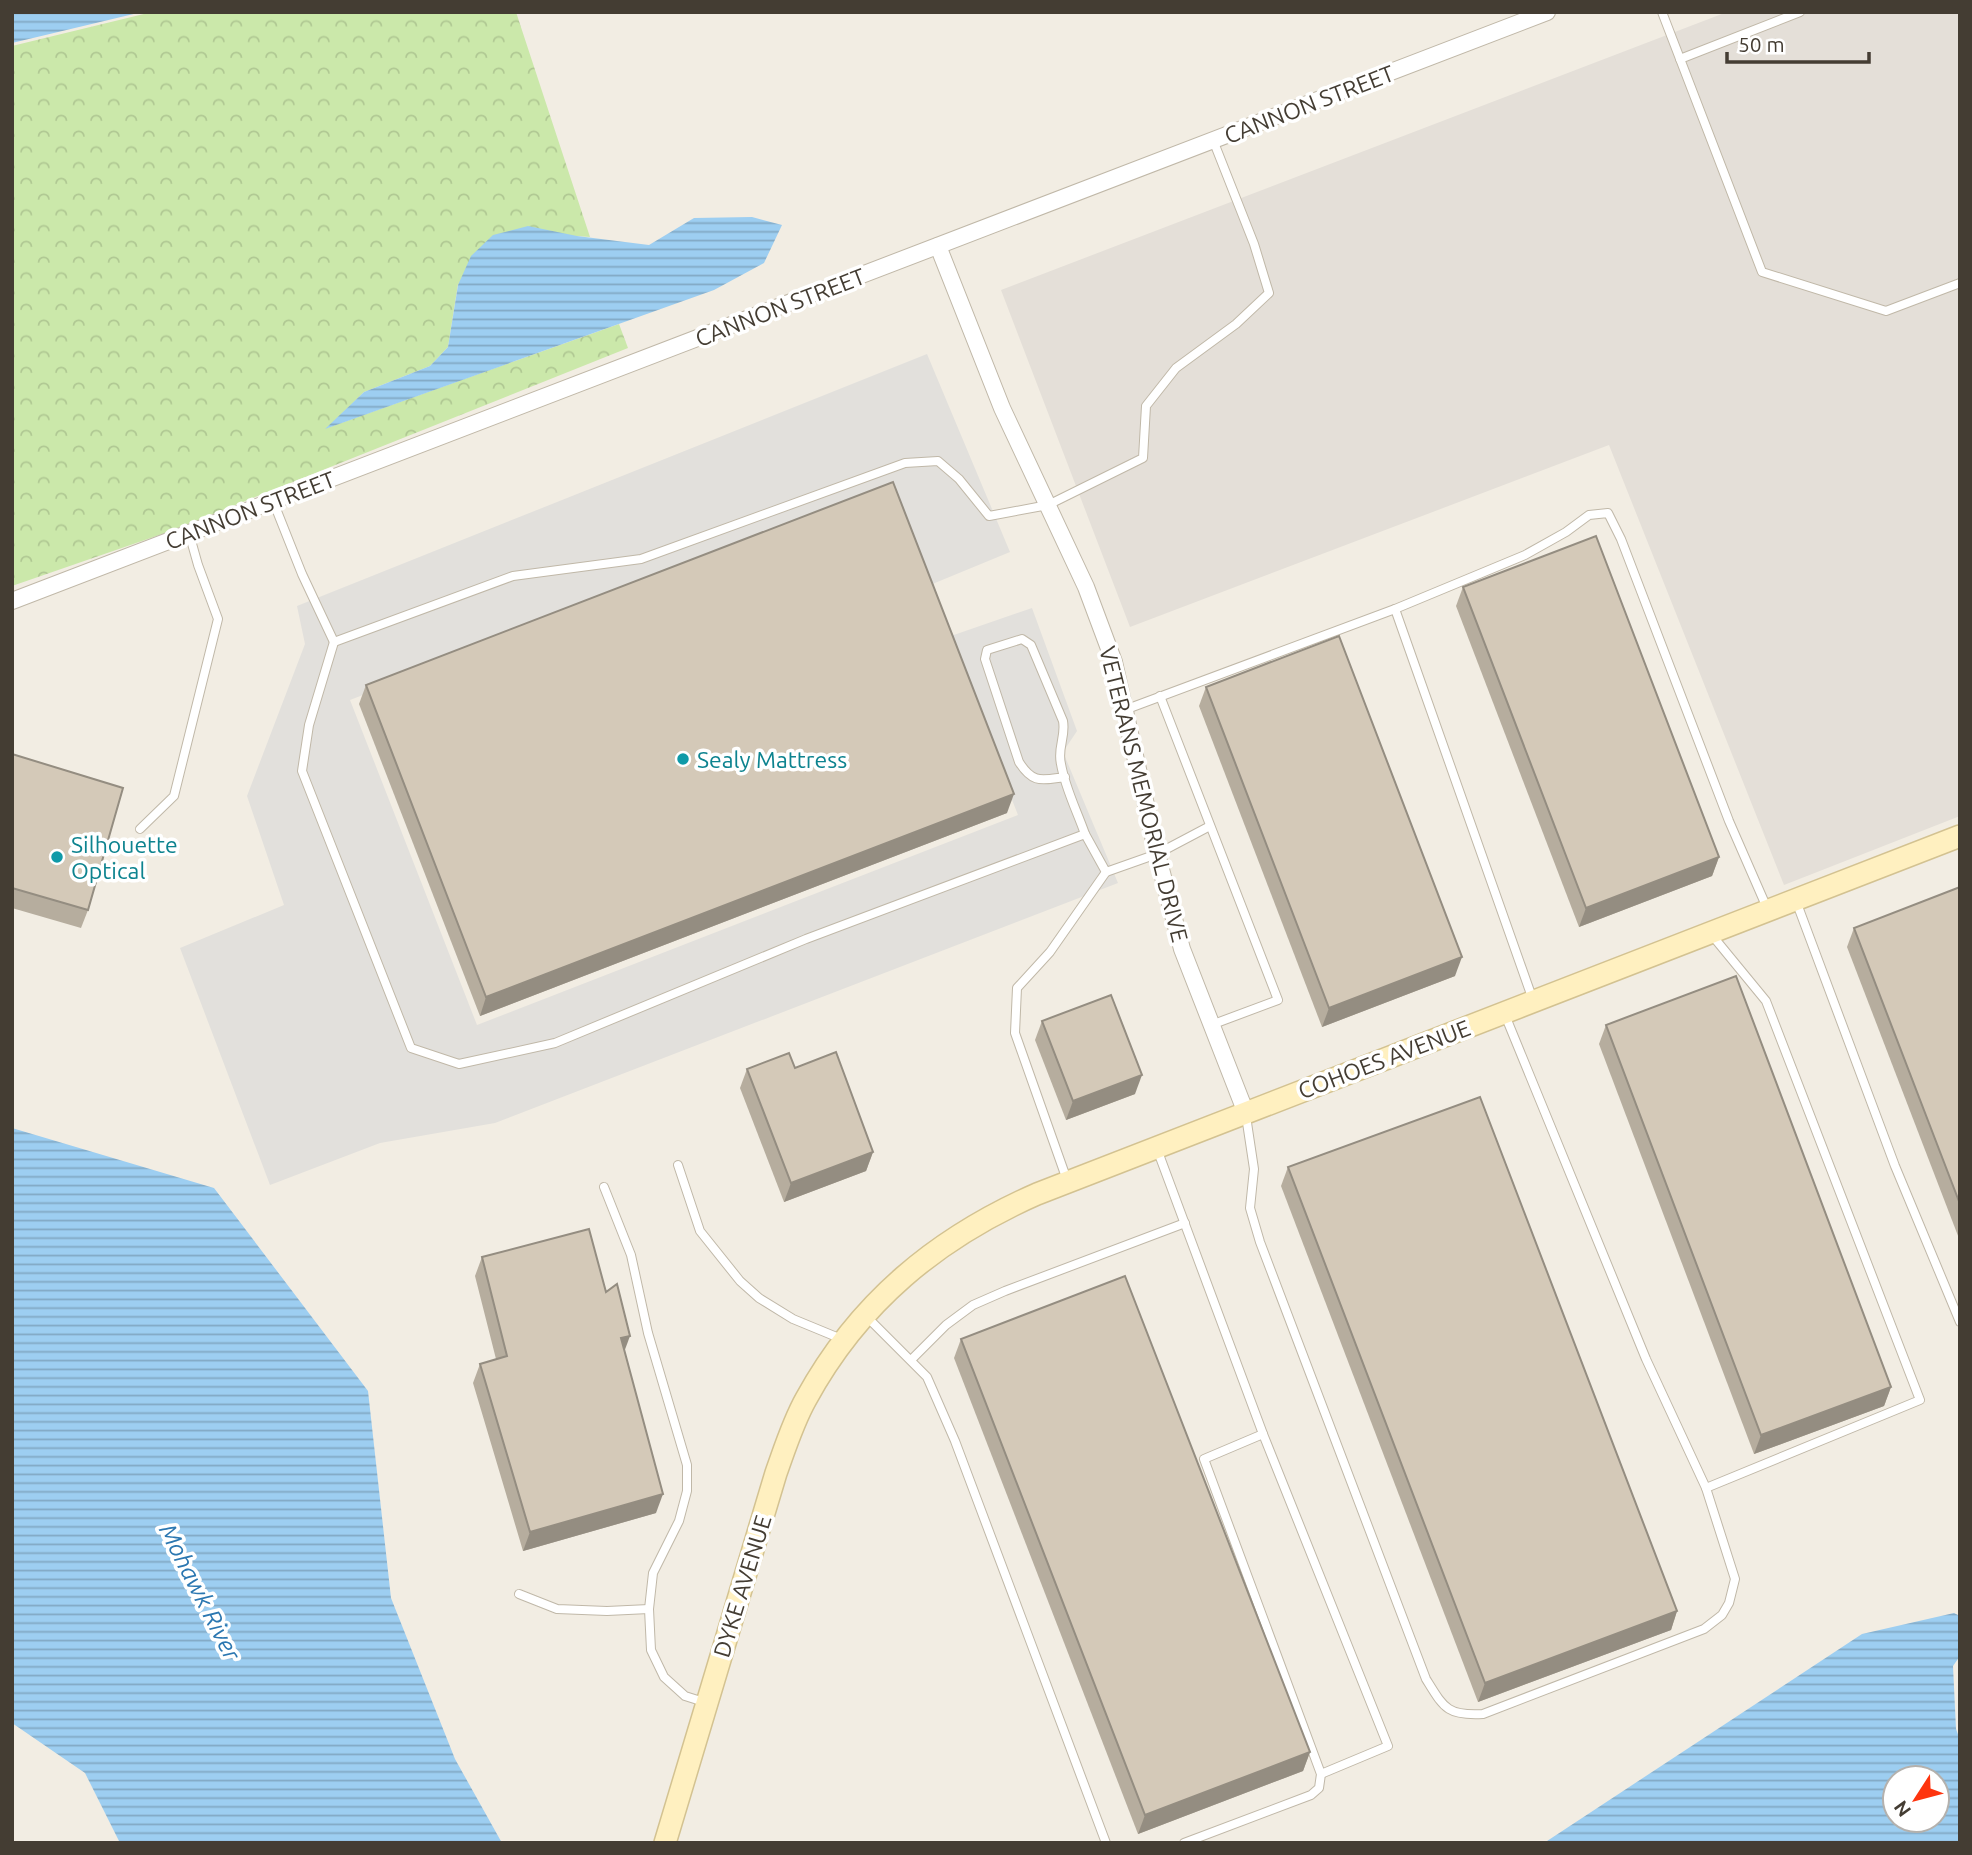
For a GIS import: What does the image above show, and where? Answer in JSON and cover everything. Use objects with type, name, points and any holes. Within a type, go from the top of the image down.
[{"type":"street","name":"CANNON STREET","points":[[12,601],[1547,12]]},
{"type":"street","name":"VETERANS MEMORIAL DRIVE","points":[[938,246],[1002,408],[1102,625],[1127,709],[1157,854],[1182,949],[1246,1113]]},
{"type":"street","name":"COHOES AVENUE","points":[[844,1340],[865,1314],[915,1265],[961,1232],[998,1211],[1960,836]]},
{"type":"street","name":"DYKE AVENUE","points":[[665,1843],[789,1436],[805,1400],[844,1340]]},
{"type":"lane","points":[[1662,12],[1762,272],[1886,311],[1960,283]]},
{"type":"lane","points":[[1680,59],[1800,12]]},
{"type":"lane","points":[[334,642],[513,576],[641,559],[905,463],[938,461],[959,479],[989,516],[1048,505],[1143,458],[1146,406],[1176,368],[1236,324],[1269,293],[1254,244],[1213,140]]},
{"type":"lane","points":[[273,501],[302,574],[334,642],[309,725],[302,771],[411,1048],[459,1064],[555,1043],[806,939],[1085,834]]},
{"type":"lane","points":[[1127,709],[1395,610],[1525,555],[1566,532],[1589,515],[1608,513],[1621,539],[1729,821],[1768,911]]},
{"type":"lane","points":[[140,829],[174,796],[218,619],[189,533]]},
{"type":"lane","points":[[1395,610],[1533,1001]]},
{"type":"lane","points":[[1065,777],[1036,780],[1027,775],[1019,762],[985,659],[987,650],[1022,639],[1031,645],[1063,721],[1065,733],[1059,749],[1065,777],[1085,834],[1106,872]]},
{"type":"lane","points":[[1160,696],[1278,1000],[1211,1025]]},
{"type":"lane","points":[[1067,1182],[1014,1033],[1017,988],[1050,952],[1106,872],[1157,854],[1210,826]]},
{"type":"lane","points":[[1796,900],[1895,1166],[1960,1322]]},
{"type":"lane","points":[[1706,1488],[1920,1400],[1766,1001],[1710,933]]},
{"type":"lane","points":[[1246,1113],[1254,1169],[1250,1208],[1259,1242],[1426,1679],[1442,1705],[1461,1715],[1483,1714],[1704,1629],[1722,1615],[1729,1603],[1735,1579],[1706,1488],[1646,1359],[1504,1013]]},
{"type":"lane","points":[[1157,1147],[1263,1434],[1388,1746],[1321,1774]]},
{"type":"lane","points":[[678,1165],[700,1231],[740,1281],[759,1298],[793,1319],[844,1340]]},
{"type":"lane","points":[[604,1187],[631,1255],[648,1333],[687,1465],[687,1491],[680,1521],[653,1573],[649,1609],[651,1650],[664,1677],[685,1696],[707,1703]]},
{"type":"lane","points":[[911,1360],[946,1325],[973,1305],[1185,1223]]},
{"type":"lane","points":[[865,1314],[927,1377],[955,1441],[1107,1843]]},
{"type":"lane","points":[[1184,1843],[1311,1795],[1319,1788],[1321,1774],[1204,1459],[1263,1434]]},
{"type":"lane","points":[[519,1594],[557,1609],[649,1609]]},
{"type":"shaded area","points":[[1727,12],[1960,12],[1960,816],[1784,885],[1609,445],[1130,627],[1001,290]]},
{"type":"shaded area","points":[[927,354],[1010,552],[930,585],[892,491],[350,700],[477,1025],[1018,815],[948,637],[1032,608],[1077,731],[1063,752],[1118,883],[495,1123],[380,1143],[270,1185],[180,948],[284,905],[247,796],[305,644],[297,606]]},
{"type":"green space","points":[[152,12],[516,12],[590,237],[577,236],[458,284],[448,347],[430,366],[364,392],[327,428],[619,324],[628,348],[168,532],[12,586],[12,46]]},
{"type":"water","points":[[12,12],[142,12],[12,43]]},
{"type":"water","points":[[752,217],[782,225],[764,263],[714,290],[325,429],[364,392],[430,366],[448,347],[458,285],[471,256],[493,235],[528,226],[577,236],[649,245],[694,218]]},
{"type":"water","name":"Mohawk River","points":[[12,1128],[214,1188],[368,1391],[391,1598],[455,1759],[502,1843],[120,1843],[85,1773],[12,1723]]},
{"type":"water","points":[[1954,1613],[1960,1616],[1960,1656],[1953,1666],[1956,1729],[1960,1740],[1960,1843],[1544,1843],[1862,1634]]},
{"type":"building","name":"Sealy Mattress","points":[[893,482],[1014,794],[486,997],[366,685]]},
{"type":"building","points":[[1596,536],[1719,857],[1586,908],[1463,587]]},
{"type":"building","points":[[1339,636],[1462,957],[1329,1008],[1206,687]]},
{"type":"building","name":"Silhouette Optical","points":[[12,754],[123,788],[88,910],[12,888]]},
{"type":"building","points":[[1960,887],[1960,1204],[1854,928]]},
{"type":"building","points":[[1736,976],[1891,1387],[1761,1435],[1606,1025]]},
{"type":"building","points":[[1111,995],[1142,1075],[1073,1101],[1042,1021]]},
{"type":"building","points":[[836,1052],[873,1152],[791,1183],[747,1069],[789,1053],[795,1068]]},
{"type":"building","points":[[1480,1097],[1677,1611],[1485,1683],[1288,1167]]},
{"type":"building","points":[[589,1229],[606,1292],[617,1284],[630,1336],[621,1338],[663,1494],[530,1532],[480,1364],[507,1356],[482,1257]]},
{"type":"building","points":[[1125,1276],[1310,1752],[1145,1815],[961,1339]]},
{"type":"place","name":"Sealy Mattress","points":[[683,759]]},
{"type":"place","name":"Silhouette Optical","points":[[57,857]]}]
